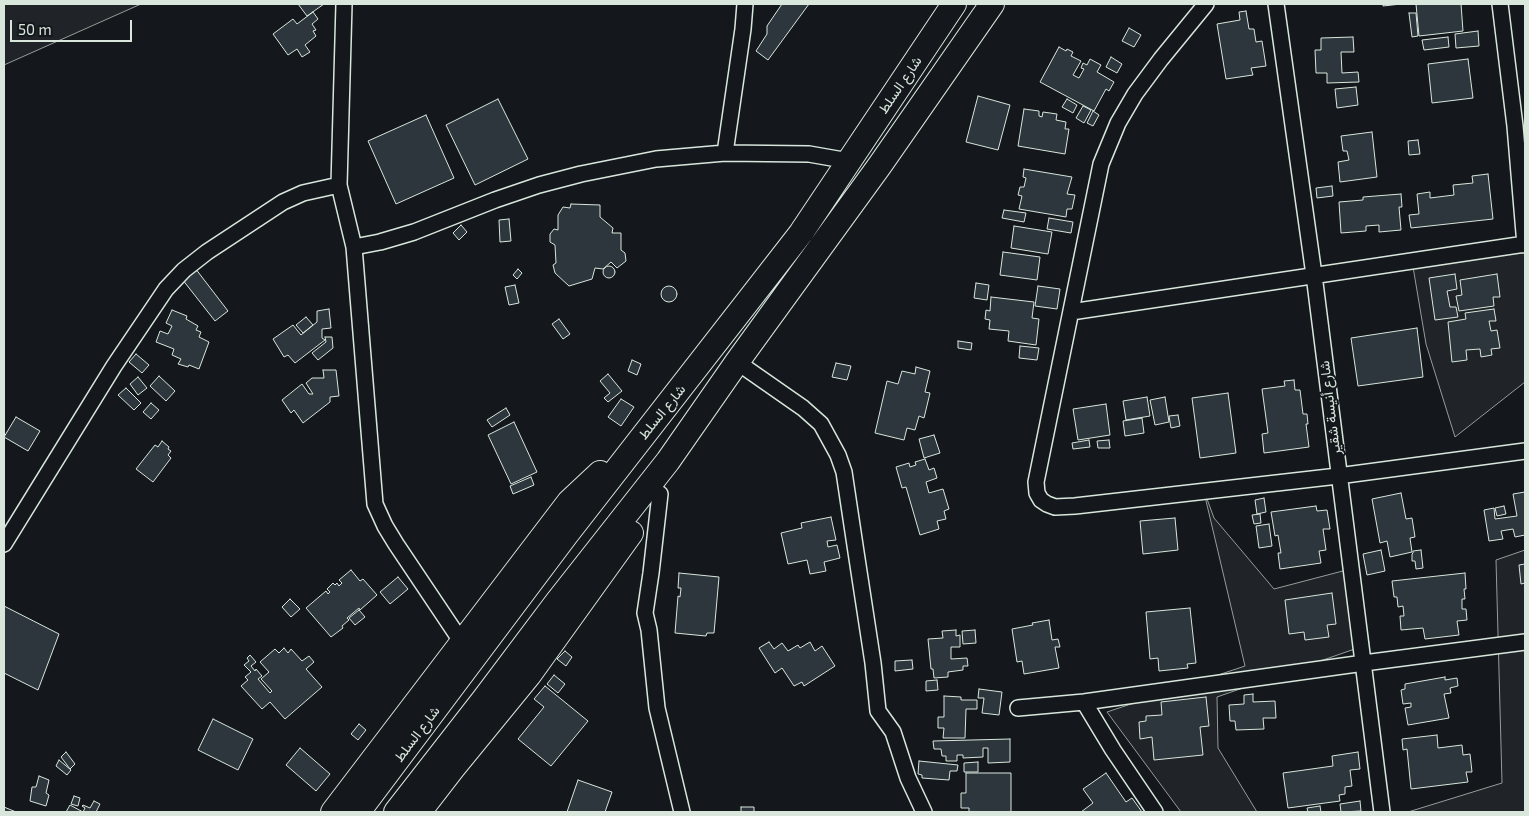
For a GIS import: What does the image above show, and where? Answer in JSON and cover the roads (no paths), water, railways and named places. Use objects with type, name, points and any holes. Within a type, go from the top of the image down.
[{"type":"main road","name":"شارع السلط","points":[[358,812],[560,542],[705,359],[801,233],[954,4]]},
{"type":"main road","points":[[396,812],[668,461],[730,371],[880,165],[992,4]]},
{"type":"main road","points":[[419,812],[452,768],[529,675],[707,428],[716,411],[730,371]]},
{"type":"main road","points":[[333,812],[463,644],[569,502],[644,434]]},
{"type":"street","points":[[344,4],[339,185],[354,247],[376,504],[382,521],[396,544],[463,644]]},
{"type":"street","points":[[725,153],[745,4]]},
{"type":"street","points":[[1206,4],[1135,94],[1118,123],[1101,164],[1036,482],[1037,493],[1041,500],[1055,507],[1075,506],[1338,476],[1525,451]]},
{"type":"street","name":"شارع أنيسة شقير","points":[[1276,4],[1314,276],[1382,812]]},
{"type":"street","points":[[1071,312],[1525,244],[1514,117],[1500,4]]},
{"type":"street","points":[[354,247],[414,232],[494,200],[539,185],[581,174],[656,159],[725,153],[810,154],[849,161]]},
{"type":"street","points":[[4,544],[114,366],[166,289],[184,270],[207,252],[283,202],[303,193],[339,185]]},
{"type":"street","points":[[730,371],[803,408],[821,424],[838,455],[844,472],[851,516],[873,663],[878,711],[893,732],[908,778],[924,812]]},
{"type":"street","points":[[660,494],[652,573],[645,613],[649,630],[657,708],[682,812]]},
{"type":"street","points":[[1018,708],[1084,702],[1525,642]]},
{"type":"street","points":[[1084,702],[1155,812]]}]
